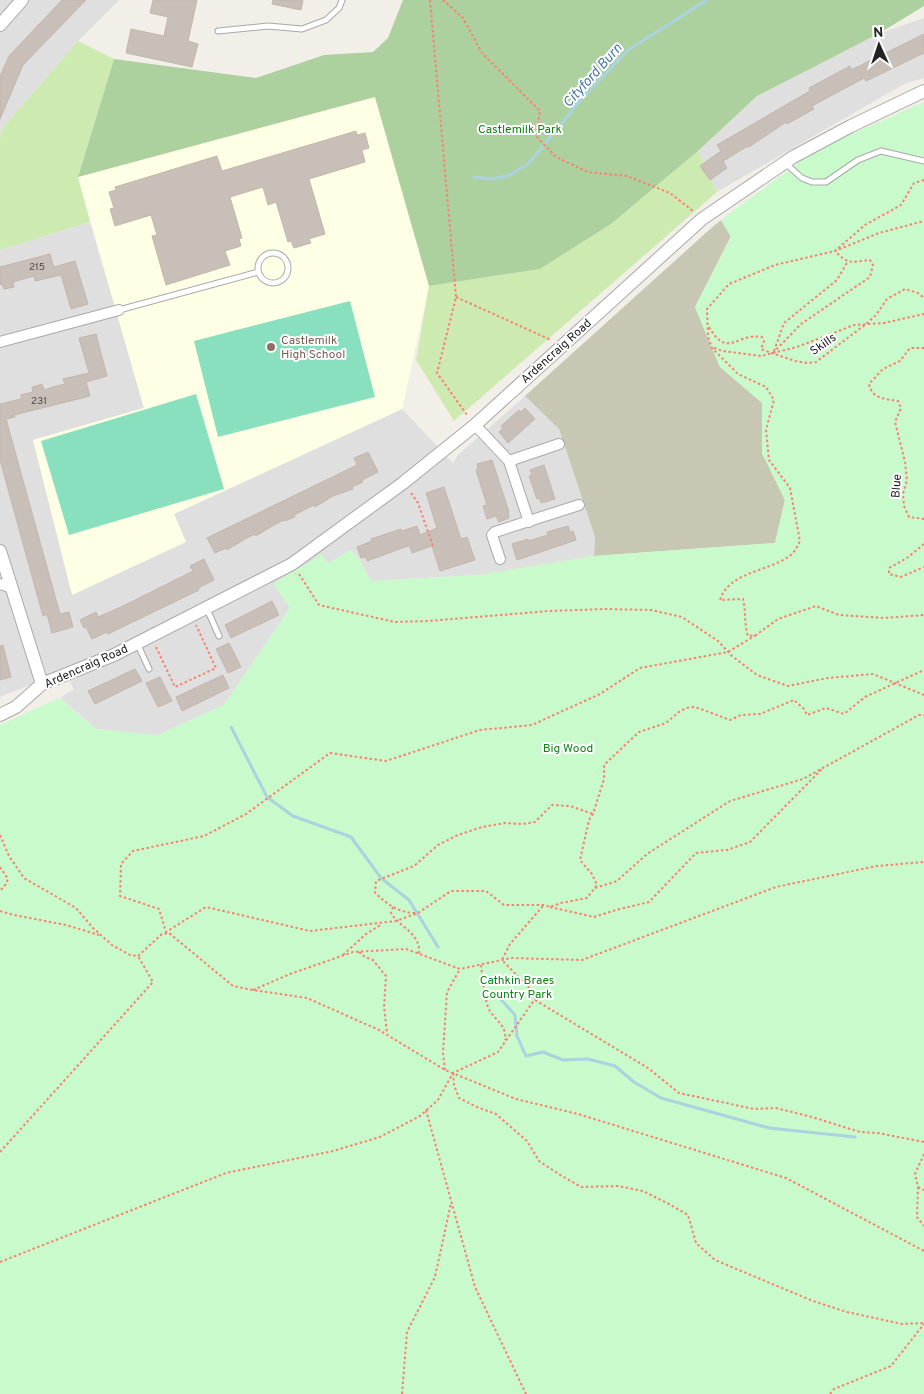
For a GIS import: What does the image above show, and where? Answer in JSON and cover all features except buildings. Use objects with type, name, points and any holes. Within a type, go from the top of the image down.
[{"type":"street","points":[[0,25],[19,1]]},
{"type":"street","name":"Ardencraig Road","points":[[0,715],[16,707],[42,684],[114,655],[292,564],[403,484],[475,425],[702,219],[785,162],[851,126],[924,91]]},
{"type":"street","points":[[0,342],[119,310]]},
{"type":"street","points":[[475,425],[509,461],[529,522]]},
{"type":"street","points":[[509,461],[559,444]]},
{"type":"street","points":[[500,559],[492,535],[495,532],[579,505]]},
{"type":"street","points":[[0,551],[5,585],[42,684]]},
{"type":"lane","points":[[218,31],[268,26],[302,29],[326,20],[339,8],[342,0]]},
{"type":"lane","points":[[785,162],[802,178],[812,182],[826,182],[858,160],[881,151],[924,161]]},
{"type":"lane","points":[[269,253],[281,254],[288,264],[287,276],[277,283],[266,282],[258,272],[260,260],[269,253]]},
{"type":"lane","points":[[119,310],[258,272]]},
{"type":"lane","points":[[207,608],[219,636]]},
{"type":"lane","points":[[137,643],[149,669]]},
{"type":"path","points":[[430,0],[456,297],[437,373],[475,425]]},
{"type":"path","points":[[443,0],[463,18],[482,53],[540,111],[536,136],[556,157],[588,172],[627,176],[670,193],[702,219]]},
{"type":"path","points":[[834,251],[865,225],[901,205],[914,183],[924,180]]},
{"type":"path","points":[[756,636],[748,636],[745,626],[746,612],[743,599],[720,600],[723,590],[742,576],[772,566],[791,556],[800,542],[799,533],[790,488],[769,460],[766,430],[774,400],[766,388],[738,374],[712,348],[708,337],[707,309],[729,284],[775,265],[834,251],[879,232],[924,221]]},
{"type":"path","points":[[773,353],[801,324],[870,276],[873,265],[870,260],[843,260],[834,251]]},
{"type":"path","points":[[773,353],[784,323],[838,280],[848,261]]},
{"type":"path","name":"Skills","points":[[773,353],[795,361],[816,362],[866,324],[876,315],[887,299],[905,289],[918,293],[924,298]]},
{"type":"path","points":[[456,297],[562,346]]},
{"type":"path","points":[[712,348],[761,356],[797,347],[854,325],[884,323],[924,314]]},
{"type":"path","points":[[708,325],[717,340],[725,344],[732,344],[755,336],[762,337],[764,342],[761,349],[773,353]]},
{"type":"path","name":"Blue","points":[[924,348],[910,348],[900,361],[884,369],[869,384],[870,390],[878,398],[898,402],[901,408],[895,422],[905,462],[907,480],[903,494],[904,506],[909,517],[924,519]]},
{"type":"path","points":[[403,484],[418,503],[433,546]]},
{"type":"path","points":[[924,544],[907,558],[889,568],[889,574],[901,577],[924,567]]},
{"type":"path","points":[[292,564],[319,605],[395,622],[558,611],[651,610],[682,617],[718,642],[756,675],[788,686],[828,678],[873,674],[924,695]]},
{"type":"path","points":[[924,615],[884,618],[839,615],[816,606],[778,618],[756,636],[728,652],[640,668],[600,694],[532,725],[480,730],[386,761],[330,753],[246,814],[204,836],[133,851],[121,864],[120,896],[159,909],[166,932],[233,986],[307,998],[387,1035],[445,1070],[516,1099],[578,1114],[786,1178],[924,1251]]},
{"type":"path","points":[[150,636],[175,687],[200,676],[216,668],[192,616]]},
{"type":"path","points":[[550,908],[562,903],[587,898],[597,885],[592,874],[580,860],[588,820],[593,814],[604,779],[604,765],[639,732],[666,723],[686,708],[694,707],[730,720],[741,715],[760,714],[794,700],[804,709],[807,715],[826,708],[844,714],[865,697],[924,670]]},
{"type":"path","points":[[594,888],[617,881],[647,854],[730,801],[803,779],[924,714]]},
{"type":"path","points":[[0,834],[9,856],[24,878],[76,908],[93,928],[112,945],[130,955],[138,956],[162,934],[206,906],[310,931],[396,922],[418,913],[451,891],[486,891],[504,905],[544,905],[550,908],[594,917],[649,902],[696,853],[727,850],[750,842],[825,766]]},
{"type":"path","points":[[418,913],[407,913],[387,904],[375,894],[376,881],[414,866],[438,845],[482,827],[505,823],[522,824],[535,822],[552,805],[570,806],[593,814]]},
{"type":"path","points":[[253,990],[290,974],[341,956],[359,952],[406,949],[460,969],[511,958],[582,960],[776,886],[877,866],[924,862]]},
{"type":"path","points":[[0,867],[8,879],[0,890]]},
{"type":"path","points":[[502,960],[510,944],[544,905]]},
{"type":"path","points":[[393,907],[391,913],[396,922],[406,927],[415,936],[420,948],[419,954]]},
{"type":"path","points":[[0,911],[66,925],[101,936]]},
{"type":"path","points":[[341,956],[366,934],[384,923]]},
{"type":"path","points":[[359,952],[365,957],[374,960],[386,976],[384,1007],[387,1035]]},
{"type":"path","points":[[0,1152],[153,982],[138,956]]},
{"type":"path","points":[[0,1262],[226,1173],[333,1151],[380,1137],[420,1116],[438,1100],[452,1073],[498,1052],[535,1000],[537,996],[502,960]]},
{"type":"path","points":[[481,965],[488,1010],[504,1027],[506,1034],[505,1042]]},
{"type":"path","points":[[445,1070],[443,1053],[447,992],[460,969]]},
{"type":"path","points":[[535,1000],[648,1068],[679,1094],[754,1109],[776,1108],[860,1132],[878,1133],[924,1142]]},
{"type":"path","points":[[452,1073],[459,1098],[476,1107],[496,1114],[527,1141],[539,1161],[581,1188],[618,1186],[643,1191],[667,1202],[688,1215],[696,1244],[715,1260],[847,1312],[902,1324],[924,1324]]},
{"type":"path","points":[[426,1110],[475,1287],[526,1394]]},
{"type":"path","points":[[924,1154],[915,1174],[918,1188],[918,1217],[924,1226]]},
{"type":"path","points":[[918,1188],[924,1190]]},
{"type":"path","points":[[402,1394],[407,1332],[435,1276],[451,1200]]},
{"type":"path","points":[[830,1394],[834,1389],[892,1366],[924,1324]]},
{"type":"shaded area","points":[[0,0],[119,0],[78,41],[2,129],[0,138]]},
{"type":"shaded area","points":[[924,18],[924,78],[904,84],[717,192],[698,151],[757,96],[878,34]]},
{"type":"shaded area","name":"Castlemilk High School","points":[[375,97],[429,286],[402,409],[174,514],[186,542],[72,595],[33,440],[144,408],[78,177]]},
{"type":"shaded area","points":[[721,220],[731,236],[695,307],[720,367],[762,402],[762,453],[785,500],[775,543],[594,556],[595,537],[559,429],[525,396]]},
{"type":"shaded area","points":[[90,222],[144,408],[33,440],[185,541],[174,514],[402,409],[453,463],[458,455],[525,396],[559,429],[595,537],[594,556],[480,575],[371,581],[358,557],[328,563],[321,554],[290,608],[224,705],[158,735],[96,729],[60,698],[74,689],[64,671],[0,697],[0,250]]},
{"type":"green space","name":"Castlemilk Park","points":[[403,0],[924,0],[924,6],[878,34],[757,96],[698,151],[611,224],[540,269],[429,286],[375,97],[78,177],[114,59],[256,78],[324,55],[373,52],[388,38]]},
{"type":"green space","points":[[78,41],[114,59],[78,177],[90,222],[0,250],[0,138],[2,129]]},
{"type":"green space","name":"Cathkin Braes Country Park","points":[[924,102],[924,1394],[0,1394],[0,725],[59,698],[96,729],[158,735],[224,705],[290,608],[273,584],[322,554],[328,563],[350,550],[358,557],[371,581],[480,575],[594,556],[775,543],[785,500],[762,453],[762,403],[720,367],[695,307],[731,237],[721,220],[816,150]]},
{"type":"green space","points":[[698,151],[717,192],[454,421],[416,360],[429,286],[540,269],[611,224]]},
{"type":"green space","points":[[350,301],[375,397],[218,437],[194,341]]},
{"type":"green space","points":[[196,394],[224,489],[69,535],[41,441]]},
{"type":"waterway","name":"Cityford Burn","points":[[474,177],[490,179],[508,176],[529,163],[581,100],[628,50],[707,0]]},
{"type":"waterway","points":[[231,727],[267,797],[293,816],[351,837],[381,878],[409,900],[438,947]]},
{"type":"waterway","points":[[496,994],[515,1015],[517,1036],[526,1056],[543,1052],[563,1060],[588,1059],[615,1066],[634,1082],[661,1098],[769,1128],[855,1137]]},
{"type":"place","name":"Castlemilk High School","points":[[271,347]]},
{"type":"park label","name":"Big Wood","points":[[568,748]]}]
